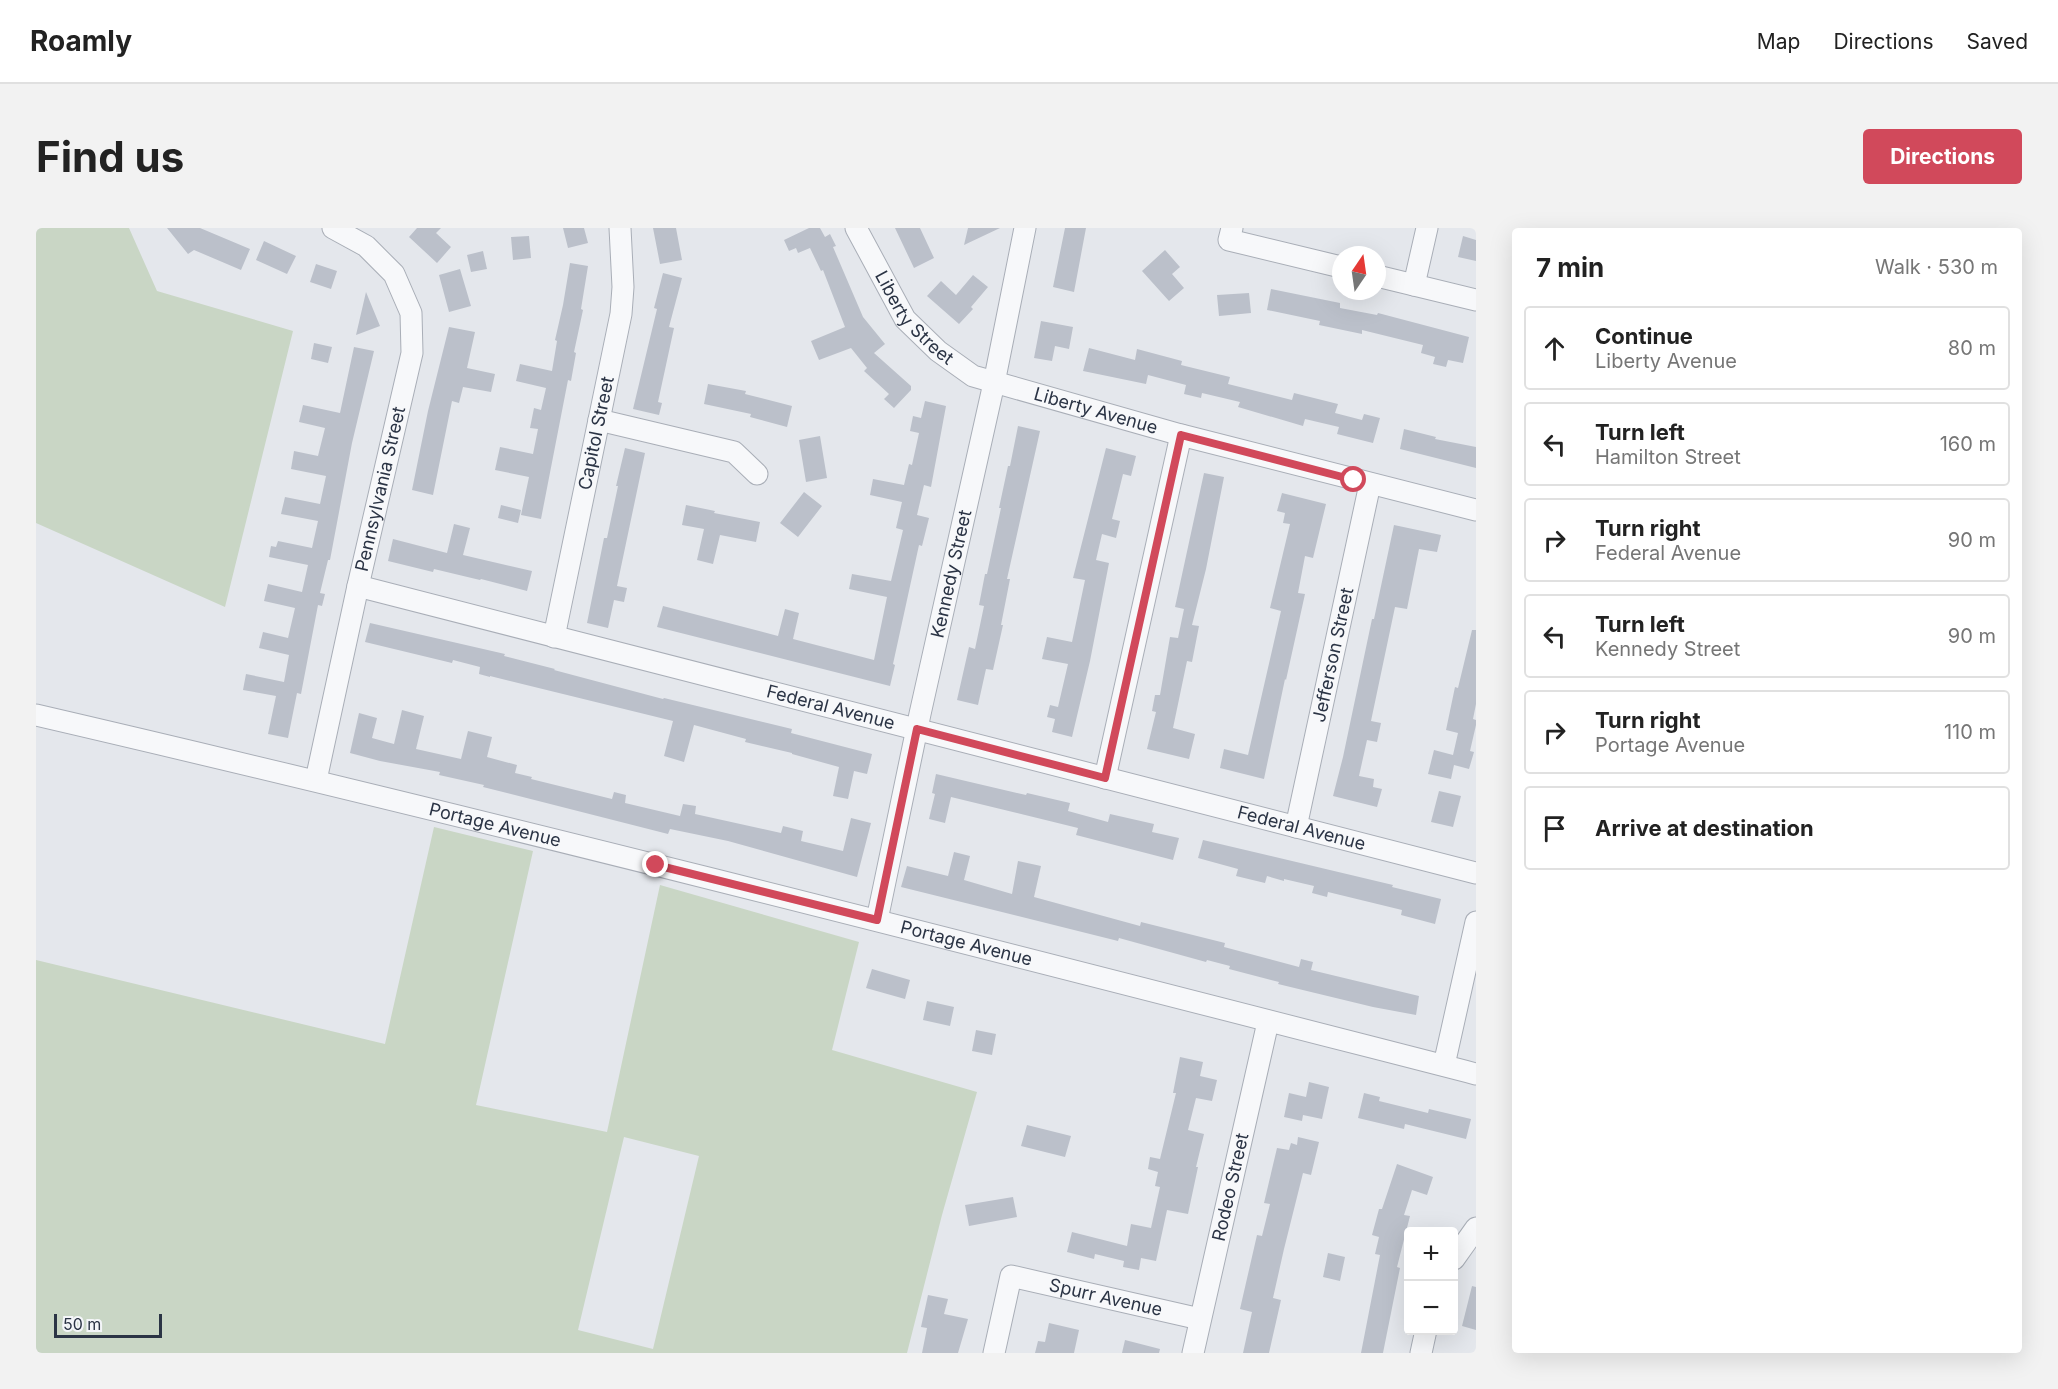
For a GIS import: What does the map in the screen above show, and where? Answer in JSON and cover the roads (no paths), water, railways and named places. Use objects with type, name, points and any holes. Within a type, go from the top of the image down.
[{"type":"street","name":"Pennsylvania Street","points":[[316,780],[412,353],[411,313],[393,274],[366,246],[333,228]]},
{"type":"street","name":"Capitol Street","points":[[554,637],[621,314],[624,287],[620,228]]},
{"type":"street","name":"Liberty Street","points":[[856,228],[905,319],[939,351],[974,376],[994,383]]},
{"type":"street","name":"Kennedy Street","points":[[877,920],[994,383],[1025,228]]},
{"type":"street","points":[[1414,285],[1427,228]]},
{"type":"street","points":[[1230,234],[1332,264]]},
{"type":"street","points":[[1386,278],[1476,300]]},
{"type":"street","name":"Liberty Avenue","points":[[994,383],[1181,435],[1476,510]]},
{"type":"street","points":[[599,420],[734,452],[758,474]]},
{"type":"street","points":[[1105,778],[1181,435]]},
{"type":"street","name":"Jefferson Street","points":[[1296,826],[1370,484]]},
{"type":"street","name":"Federal Avenue","points":[[358,586],[1476,873]]},
{"type":"street","name":"Portage Avenue","points":[[36,715],[316,780],[877,920],[1476,1074]]},
{"type":"street","points":[[1444,1065],[1476,922]]},
{"type":"street","name":"Rodeo Street","points":[[1193,1353],[1268,1022]]},
{"type":"street","points":[[1458,1253],[1476,1228]]},
{"type":"street","name":"Spurr Avenue","points":[[994,1353],[1011,1276],[1200,1319]]},
{"type":"street","points":[[1421,1353],[1425,1335]]}]
